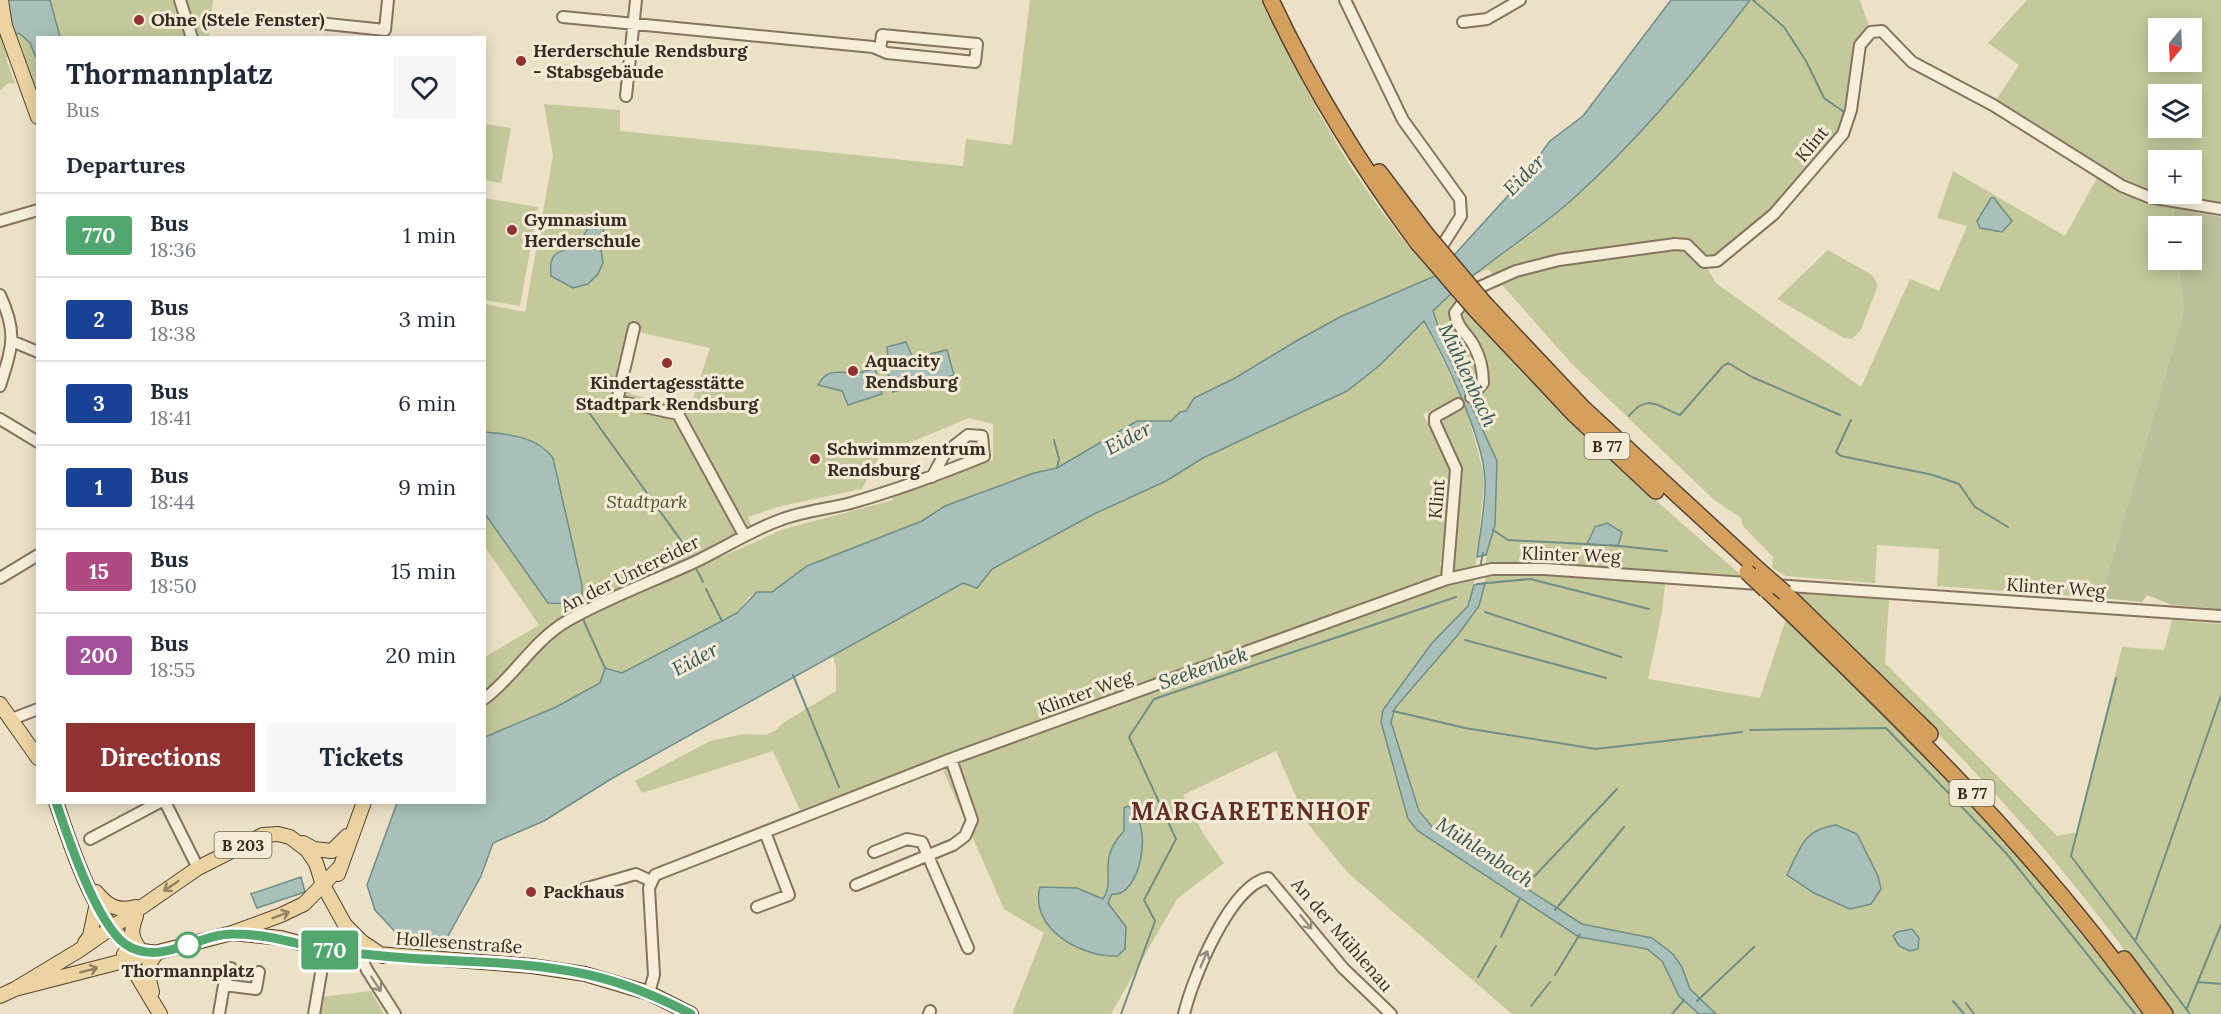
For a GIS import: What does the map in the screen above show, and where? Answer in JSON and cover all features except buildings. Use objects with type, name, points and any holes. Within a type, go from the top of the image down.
[{"type":"highway","name":"B 77","points":[[1270,0],[1326,108],[1380,192],[1480,307],[1601,441],[1754,572],[1785,593],[1916,719],[2007,816],[2084,907],[2165,1014]]},
{"type":"highway","name":"B 77","points":[[1282,0],[1329,94],[1422,238]]},
{"type":"highway","name":"B 77","points":[[1754,572],[1768,592],[1909,726],[2000,823],[2075,913],[2152,1014]]},
{"type":"main road","points":[[1,0],[4,26],[36,112]]},
{"type":"main road","points":[[0,704],[36,755]]},
{"type":"main road","points":[[57,804],[97,903],[158,1010]]},
{"type":"main road","points":[[334,902],[340,867],[363,804]]},
{"type":"main road","points":[[290,837],[314,849],[332,851],[338,848],[354,828]]},
{"type":"main road","name":"B 203","points":[[0,996],[78,951],[111,926],[140,911],[198,868],[263,835],[278,834],[290,837],[307,850],[316,863],[323,885]]},
{"type":"main road","points":[[232,933],[296,909],[340,867]]},
{"type":"main road","points":[[87,881],[112,907],[140,911]]},
{"type":"main road","name":"Hollesenstraße","points":[[323,885],[345,926],[362,942],[383,956],[532,966],[585,974],[649,993],[691,1014]]},
{"type":"main road","points":[[78,951],[90,936],[97,903]]},
{"type":"main road","points":[[140,911],[131,929],[132,938],[141,951]]},
{"type":"main road","points":[[125,953],[128,928],[140,911]]},
{"type":"main road","name":"B 203","points":[[15,989],[125,953],[159,953],[232,933],[281,938],[325,950],[383,956]]},
{"type":"main road","points":[[125,953],[141,951],[159,953]]},
{"type":"main road","points":[[158,1010],[148,970],[151,961],[159,953]]},
{"type":"street","points":[[180,0],[191,36]]},
{"type":"street","points":[[318,23],[385,30],[388,0]]},
{"type":"street","points":[[626,96],[636,0]]},
{"type":"street","points":[[1345,0],[1403,120],[1460,198],[1461,216],[1442,246],[1423,260]]},
{"type":"street","points":[[1462,22],[1487,19],[1520,0]]},
{"type":"street","points":[[563,17],[975,62],[977,44],[882,35],[880,50]]},
{"type":"street","name":"Klint","points":[[1471,397],[1483,383],[1483,370],[1473,345],[1457,324],[1455,313],[1471,291],[1516,271],[1559,260],[1675,243],[1687,245],[1704,262],[1717,261],[1774,214],[1843,134],[1851,110],[1860,45],[1871,32],[1882,31],[1912,62],[1993,105],[2122,186],[2149,197],[2221,209]]},
{"type":"street","points":[[0,221],[36,213]]},
{"type":"street","points":[[0,295],[11,323],[14,342],[0,386]]},
{"type":"street","points":[[634,328],[617,401],[678,414],[744,535]]},
{"type":"street","points":[[14,342],[36,351]]},
{"type":"street","name":"Klint","points":[[1447,579],[1456,469],[1435,423],[1435,417],[1458,404]]},
{"type":"street","points":[[0,419],[36,441]]},
{"type":"street","name":"An der Untereider","points":[[486,698],[504,684],[536,645],[565,622],[641,583],[688,566],[744,535],[782,519],[851,503],[932,477],[984,456],[982,436],[968,435],[945,453],[932,477]]},
{"type":"street","points":[[0,578],[36,556]]},
{"type":"street","name":"Klinter Weg","points":[[651,881],[655,875],[951,759],[1447,579],[1492,569],[1617,573],[2221,616]]},
{"type":"street","points":[[12,719],[36,710]]},
{"type":"street","points":[[856,885],[928,856],[965,836],[972,820],[951,759]]},
{"type":"street","points":[[90,839],[158,804]]},
{"type":"street","points":[[163,804],[198,868]]},
{"type":"street","points":[[757,907],[789,894],[765,832]]},
{"type":"street","points":[[874,852],[913,838],[922,842],[968,948]]},
{"type":"street","points":[[584,889],[636,874],[651,881],[654,975],[649,993]]},
{"type":"street","name":"An der Mühlenau","points":[[1184,1014],[1209,946],[1242,893],[1261,879],[1268,878],[1343,968],[1391,1014]]},
{"type":"street","points":[[314,1014],[325,950]]},
{"type":"street","points":[[359,953],[395,1014]]},
{"type":"street","points":[[219,1014],[224,985],[231,968]]},
{"type":"street","points":[[224,985],[256,988],[259,972]]},
{"type":"green space","points":[[50,0],[213,0],[209,36],[60,36]]},
{"type":"green space","name":"Stadtpark","points":[[1030,0],[1262,0],[1317,110],[1359,179],[1408,245],[1435,276],[1340,317],[1298,340],[1235,378],[1194,398],[1186,411],[1180,412],[1171,421],[1137,421],[1057,468],[1034,473],[945,506],[922,521],[807,566],[772,592],[749,597],[737,613],[722,621],[622,673],[614,669],[602,675],[600,683],[556,707],[486,737],[486,656],[539,625],[486,548],[486,517],[516,557],[505,434],[486,432],[486,304],[525,312],[553,156],[544,104],[620,110],[620,131],[963,166],[966,139],[1012,145]],"holes":[[[594,223],[604,227],[601,249],[603,263],[573,247]],[[638,332],[710,348],[690,408],[630,394],[633,381],[627,379]],[[969,418],[993,424],[993,460],[932,484],[892,496],[893,500],[784,529],[721,557],[716,546],[752,527],[748,517],[781,506],[862,489],[880,455]]]},
{"type":"green space","points":[[1750,0],[1860,0],[1871,32],[1865,37],[1843,134],[1774,214],[1717,261],[1704,263],[1716,283],[1861,387],[1910,279],[1939,291],[1967,226],[1937,218],[1953,171],[2065,236],[2098,176],[2120,191],[2148,200],[2148,204],[2161,204],[2173,208],[2174,216],[2148,216],[2148,270],[2179,270],[2184,310],[2101,598],[1937,586],[1939,549],[1877,545],[1875,583],[1786,576],[1772,568],[1773,557],[1743,526],[1741,518],[1713,499],[1571,363],[1488,269],[1472,276],[1530,235],[1624,151]]},
{"type":"green space","points":[[2027,0],[2221,0],[2221,209],[2191,204],[2202,204],[2202,150],[2148,150],[2148,196],[1993,105],[2019,65],[1988,43]]},
{"type":"green space","points":[[19,33],[31,46],[36,61],[36,93],[22,49],[6,58],[15,84],[8,83],[0,91],[0,37]]},
{"type":"green space","points":[[486,124],[511,128],[501,183],[486,180]]},
{"type":"green space","points":[[486,198],[538,207],[520,306],[486,300]]},
{"type":"green space","points":[[2173,208],[2221,217],[2221,609],[2172,605],[2147,595],[2142,602],[2101,598],[2184,310],[2179,270],[2202,270],[2202,216],[2174,216]]},
{"type":"green space","points":[[1828,250],[1872,275],[1878,285],[1861,330],[1852,339],[1844,338],[1777,299]]},
{"type":"green space","points":[[1450,293],[1521,372],[1634,481],[1743,577],[1715,573],[1729,587],[1665,583],[1662,612],[1648,679],[1760,698],[1787,616],[1891,720],[2016,853],[2145,1014],[1716,1014],[1690,989],[1682,967],[1652,938],[1582,924],[1435,830],[1420,811],[1391,722],[1395,707],[1457,636],[1479,606],[1485,583],[1486,555],[1495,525],[1497,461],[1470,398],[1447,353],[1433,311]]},
{"type":"green space","points":[[1424,320],[1461,398],[1423,414],[1452,470],[1440,566],[1452,563],[1460,468],[1441,429],[1444,416],[1465,404],[1485,478],[1473,591],[1468,606],[1432,643],[1383,710],[1381,722],[1408,819],[1418,831],[1579,937],[1647,949],[1662,961],[1679,996],[1700,1014],[1512,1014],[1348,873],[1308,824],[1276,751],[1183,795],[1204,835],[1224,863],[1177,899],[1111,1014],[1012,1014],[1044,933],[1004,909],[943,770],[958,767],[951,754],[800,810],[773,751],[642,793],[635,781],[710,741],[744,734],[766,735],[836,691],[836,667],[833,656],[963,582],[977,588],[992,569],[1092,515],[1166,481],[1203,458],[1347,391],[1380,365]]},
{"type":"green space","points":[[1797,593],[1889,600],[1885,663],[2057,836],[2077,832],[2122,647],[2164,650],[2172,620],[2221,624],[2221,1014],[2172,1014],[2083,896],[2026,828],[1942,738]]},
{"type":"green space","points":[[371,991],[384,1014],[317,1014],[321,997]]},
{"type":"water","points":[[0,0],[50,0],[60,36],[36,36],[36,58],[30,43],[19,33],[0,37]]},
{"type":"water","name":"Eider","points":[[1671,0],[1750,0],[1667,103],[1599,174],[1558,212],[1467,280],[1433,311],[1447,353],[1497,461],[1495,525],[1486,555],[1477,557],[1485,489],[1483,462],[1478,442],[1462,398],[1424,321],[1380,365],[1347,391],[1203,458],[1166,481],[1092,515],[992,569],[977,588],[963,583],[611,779],[544,821],[493,843],[481,876],[447,938],[401,938],[375,910],[367,885],[397,804],[486,804],[486,737],[556,707],[600,683],[605,668],[622,673],[722,621],[737,613],[757,592],[772,592],[807,566],[922,521],[945,506],[1034,473],[1057,468],[1137,421],[1171,421],[1180,412],[1186,411],[1194,398],[1235,378],[1298,340],[1340,317],[1435,276],[1516,187],[1550,141],[1583,116]]},
{"type":"water","points":[[1991,198],[1994,198],[2012,221],[2002,232],[1980,228],[1977,221]]},
{"type":"water","points":[[594,223],[604,227],[601,249],[603,263],[598,274],[588,284],[573,288],[551,276],[552,259],[559,252],[579,242]]},
{"type":"water","points":[[906,342],[913,358],[947,350],[954,375],[893,392],[886,366],[889,364],[887,347]]},
{"type":"water","points":[[875,368],[882,394],[848,405],[842,391],[818,385],[830,373],[857,373]]},
{"type":"water","points":[[486,432],[531,441],[547,451],[553,458],[582,585],[582,595],[575,604],[548,603],[486,515]]},
{"type":"water","points":[[1607,523],[1622,532],[1618,546],[1587,544],[1595,527]]},
{"type":"water","points":[[1485,583],[1479,606],[1457,636],[1395,708],[1391,722],[1419,811],[1435,830],[1582,924],[1652,938],[1673,954],[1682,967],[1690,989],[1716,1014],[1699,1014],[1679,996],[1662,961],[1647,949],[1579,937],[1418,831],[1408,819],[1381,722],[1383,710],[1432,643],[1468,606],[1474,585]]},
{"type":"water","points":[[1128,806],[1136,815],[1141,828],[1141,859],[1130,885],[1122,892],[1112,894],[1108,903],[1126,927],[1125,949],[1118,956],[1089,952],[1061,938],[1050,927],[1042,915],[1039,902],[1040,887],[1077,888],[1103,899],[1107,891],[1110,852],[1124,831],[1124,808]]},
{"type":"water","points":[[1836,825],[1857,834],[1878,876],[1881,889],[1871,904],[1850,909],[1814,893],[1787,875],[1804,841],[1825,827]]},
{"type":"water","points":[[301,877],[305,892],[257,908],[251,894]]},
{"type":"water","points":[[1912,929],[1919,938],[1918,949],[1910,951],[1899,946],[1893,936],[1897,932]]},
{"type":"waterway","points":[[1753,0],[1784,27],[1806,61],[1824,98],[1844,112]]},
{"type":"waterway","points":[[1629,416],[1635,409],[1647,403],[1659,405],[1680,415],[1728,363],[1752,377],[1840,415]]},
{"type":"waterway","points":[[585,407],[685,546]]},
{"type":"waterway","points":[[1851,420],[1836,452],[1841,456],[1933,475],[1959,484],[1975,507],[2008,527]]},
{"type":"waterway","points":[[1054,440],[1059,459],[1057,468]]},
{"type":"waterway","points":[[1493,530],[1508,540],[1604,545]]},
{"type":"waterway","points":[[1610,545],[1667,551]]},
{"type":"waterway","name":"Mühlenbach","points":[[1480,568],[1483,553]]},
{"type":"waterway","points":[[697,570],[703,582]]},
{"type":"waterway","points":[[1477,584],[1530,579],[1649,609]]},
{"type":"waterway","points":[[706,589],[722,621]]},
{"type":"waterway","name":"Seekenbek","points":[[1121,1014],[1155,921],[1144,900],[1176,839],[1129,737],[1154,699],[1456,597]]},
{"type":"waterway","points":[[1485,612],[1621,657]]},
{"type":"waterway","points":[[582,617],[605,668]]},
{"type":"waterway","points":[[1465,640],[1606,678]]},
{"type":"waterway","points":[[793,675],[839,787]]},
{"type":"waterway","points":[[2116,678],[2071,856],[2190,1014]]},
{"type":"waterway","points":[[2136,939],[2221,696]]},
{"type":"waterway","points":[[1393,711],[1465,728],[1596,749],[1742,732]]},
{"type":"waterway","points":[[1750,730],[1886,728],[2006,853],[2135,1014]]},
{"type":"waterway","points":[[1524,890],[1617,789]]},
{"type":"waterway","points":[[1555,910],[1624,827]]},
{"type":"waterway","points":[[1501,937],[1520,898]]},
{"type":"waterway","points":[[2187,1008],[2221,925]]},
{"type":"waterway","points":[[1555,975],[1580,934]]},
{"type":"waterway","points":[[1478,977],[1496,946]]},
{"type":"waterway","points":[[1697,1001],[1754,947]]},
{"type":"waterway","points":[[1531,1006],[1550,982]]},
{"type":"waterway","points":[[2198,982],[2221,984]]},
{"type":"waterway","points":[[1672,1014],[1684,1000]]},
{"type":"waterway","points":[[1953,1001],[1964,1014]]},
{"type":"waterway","points":[[1966,1003],[1974,1014]]},
{"type":"bus line","name":"770","points":[[57,804],[71,846],[97,903],[116,935],[124,943],[141,951],[160,952],[232,933],[281,938],[325,950],[532,966],[585,974],[649,993],[691,1014]]},
{"type":"place","name":"Ohne (Stele Fenster)","points":[[139,20]]},
{"type":"place","name":"Herderschule Rendsburg - Stabsgebäude","points":[[521,61]]},
{"type":"place","name":"Gymnasium Herderschule","points":[[512,230]]},
{"type":"place","name":"Kindertagesstätte Stadtpark Rendsburg","points":[[667,363]]},
{"type":"place","name":"Aquacity Rendsburg","points":[[853,371]]},
{"type":"place","name":"Schwimmzentrum Rendsburg","points":[[815,459]]},
{"type":"place","name":"Packhaus","points":[[531,892]]},
{"type":"place","name":"Thormannplatz","points":[[188,945]]},
{"type":"district","name":"MARGARETENHOF","points":[[1251,812]]}]
